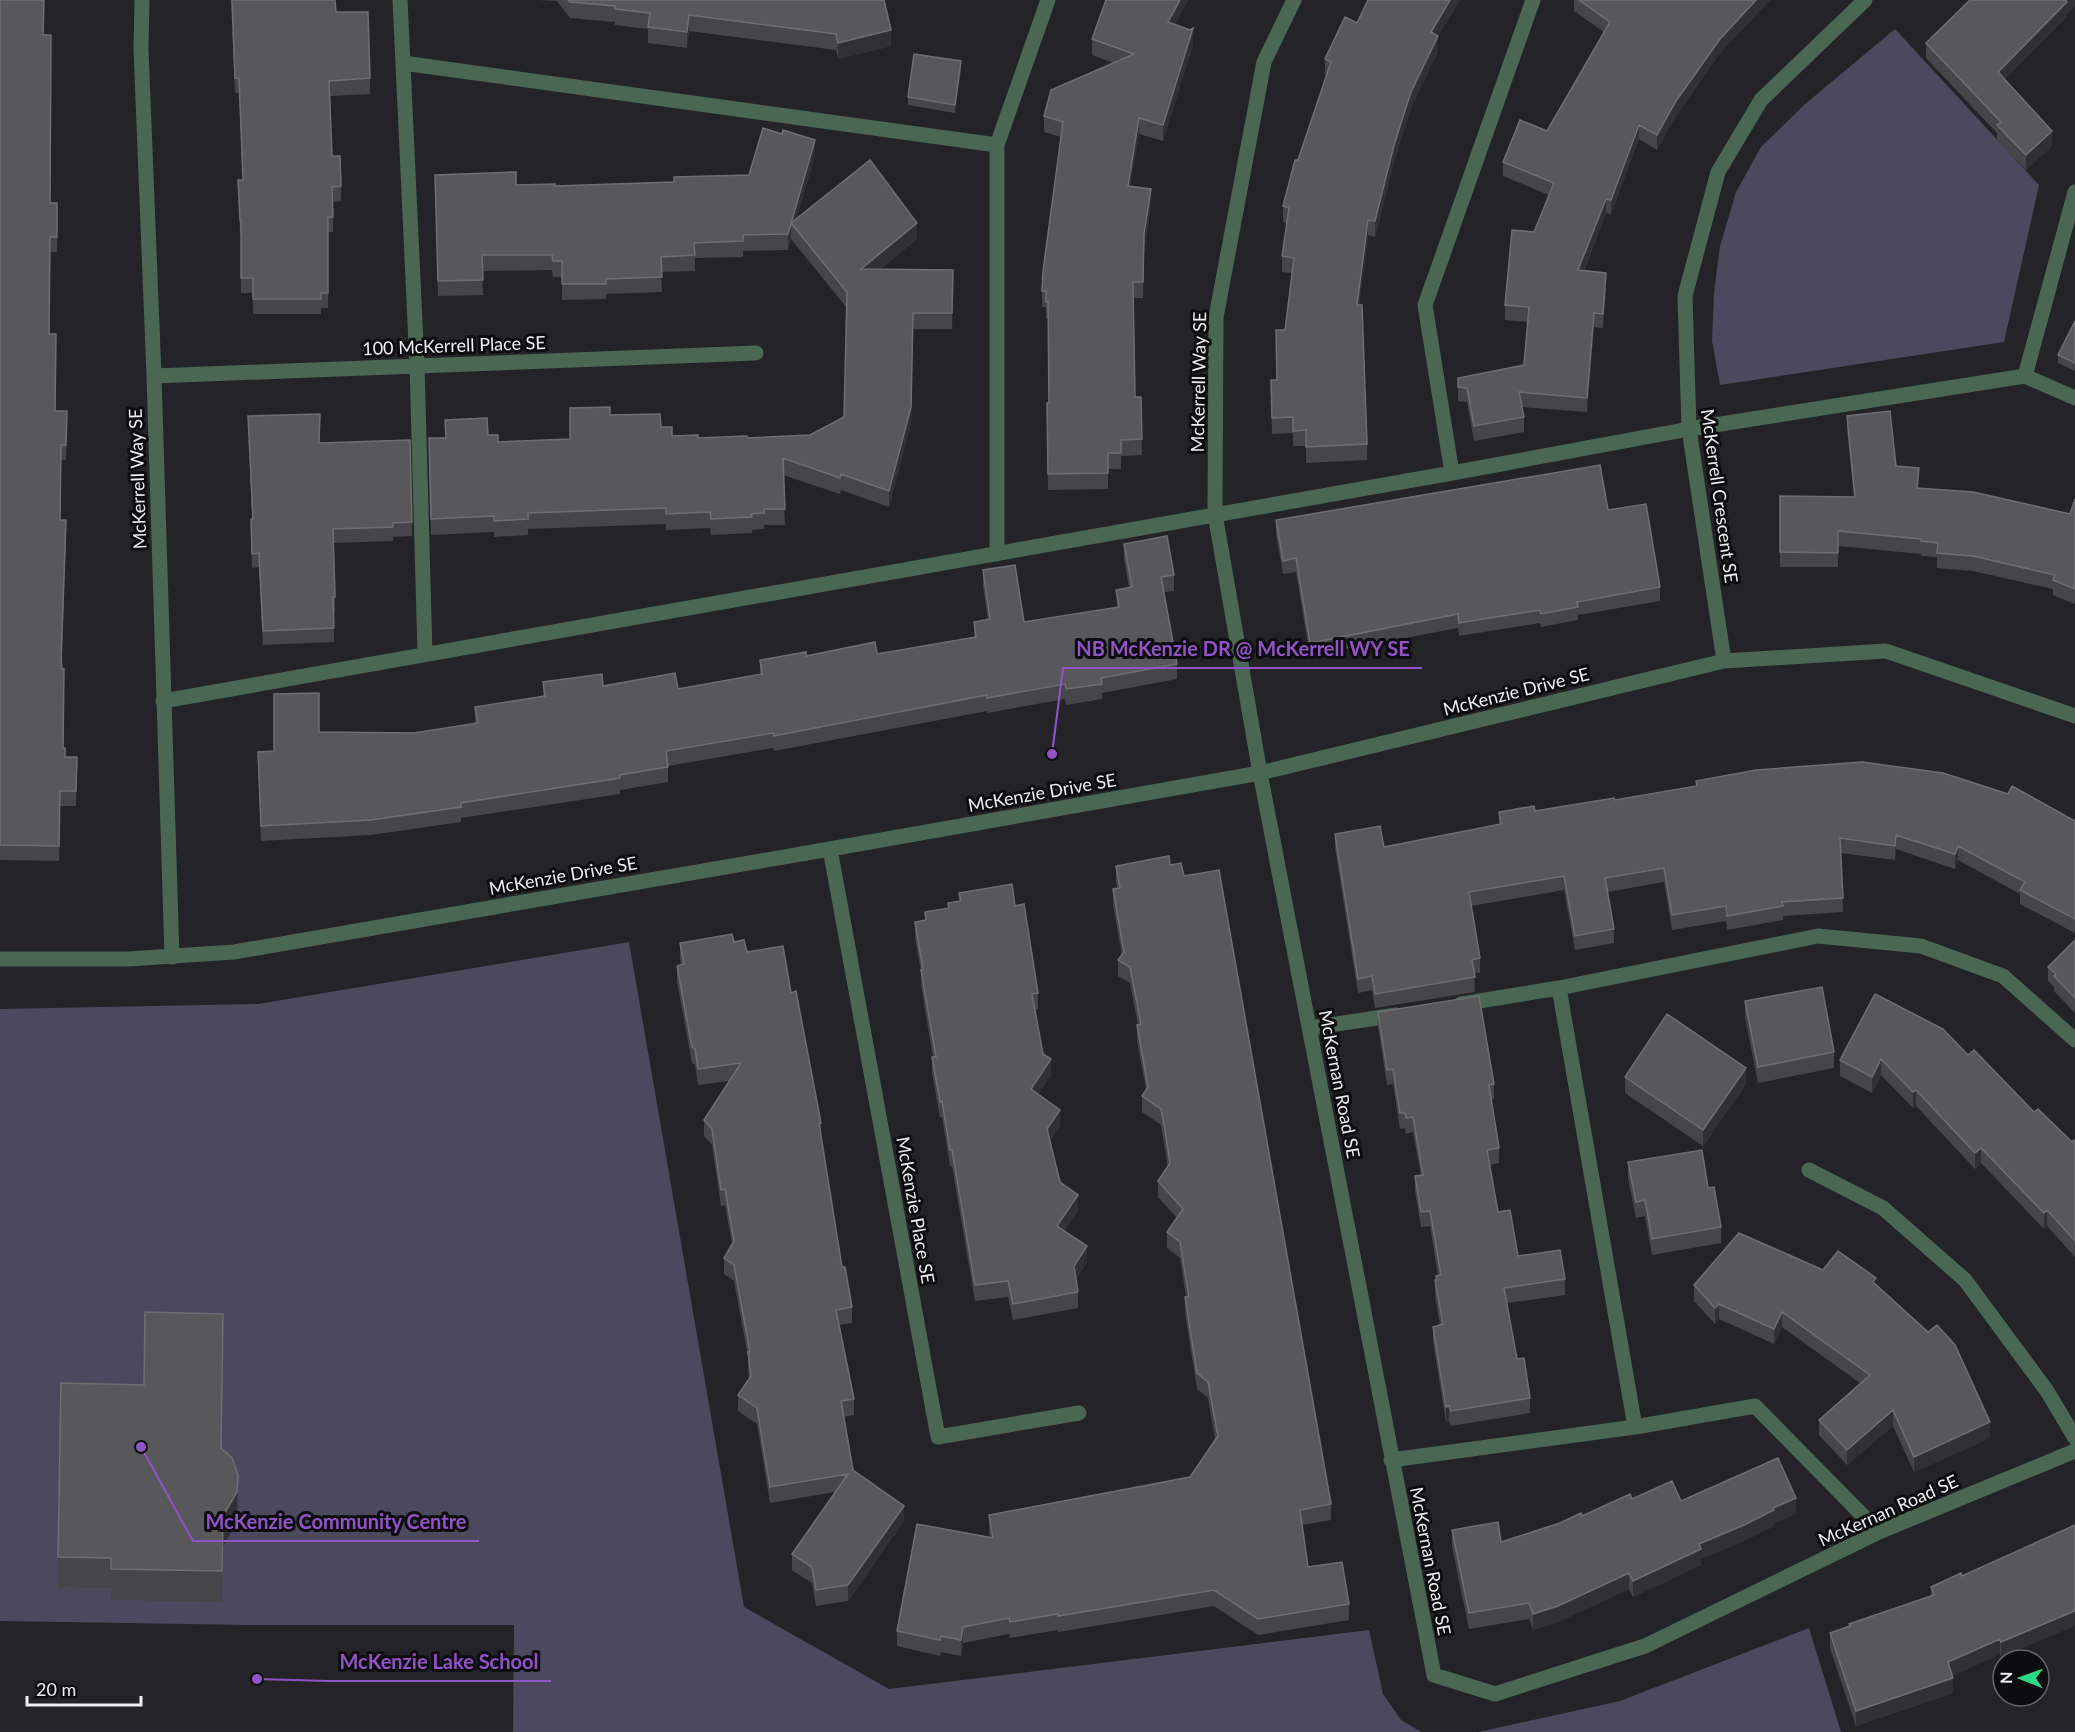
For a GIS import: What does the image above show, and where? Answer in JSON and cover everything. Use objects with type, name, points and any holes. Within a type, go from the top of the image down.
[{"type":"street","name":"McKerrell Way SE","points":[[142,0],[141,49],[154,376],[172,957]]},
{"type":"street","points":[[400,0],[417,366],[425,654]]},
{"type":"street","points":[[997,554],[998,145],[1048,0]]},
{"type":"street","name":"McKerrell Way SE","points":[[1260,773],[1215,514],[1216,317],[1264,62],[1294,0]]},
{"type":"street","points":[[1452,473],[1425,305],[1533,0]]},
{"type":"street","name":"McKerrell Crescent SE","points":[[1724,661],[1689,429],[1685,296],[1718,171],[1761,100],[1865,0]]},
{"type":"street","points":[[403,63],[998,145]]},
{"type":"street","points":[[2025,376],[2075,192]]},
{"type":"street","name":"100 McKerrell Place SE","points":[[154,376],[756,353]]},
{"type":"street","points":[[163,701],[1689,429],[2025,376],[2075,398]]},
{"type":"street","name":"McKenzie Drive SE","points":[[0,959],[112,960],[252,949],[1260,773],[1724,661],[1887,651],[2075,716]]},
{"type":"street","name":"McKernan Road SE","points":[[1260,773],[1434,1676],[1495,1694],[1645,1646],[1879,1533],[2075,1451]]},
{"type":"street","name":"McKenzie Place SE","points":[[830,849],[938,1437],[1079,1413]]},
{"type":"street","points":[[1446,1006],[1559,988],[1818,936],[1921,946],[2003,976],[2075,1040]]},
{"type":"street","points":[[1559,988],[1635,1427]]},
{"type":"street","points":[[1310,1028],[1412,1012]]},
{"type":"street","points":[[1809,1170],[1883,1208],[1965,1280],[2047,1391],[2075,1438]]},
{"type":"street","points":[[1391,1460],[1635,1427],[1755,1406],[1879,1533]]},
{"type":"shaded area","points":[[1895,29],[2039,185],[2004,342],[1720,385],[1712,341],[1714,293],[1720,246],[1736,192],[1761,147],[1804,105]]},
{"type":"shaded area","points":[[629,942],[744,1607],[889,1689],[1369,1630],[1383,1694],[1401,1720],[1421,1732],[513,1732],[514,1625],[249,1625],[0,1621],[0,1009],[258,1004]]},
{"type":"shaded area","points":[[1809,1628],[1841,1732],[1478,1732],[1620,1701]]},
{"type":"building","points":[[0,0],[44,0],[43,35],[51,35],[50,203],[57,203],[57,237],[50,237],[49,334],[56,334],[55,411],[67,411],[66,445],[61,445],[60,520],[66,520],[61,659],[62,669],[64,669],[63,748],[65,748],[65,757],[77,757],[76,791],[60,791],[59,846],[0,845]]},
{"type":"building","points":[[232,0],[335,0],[336,12],[368,12],[370,78],[329,81],[332,156],[340,156],[341,186],[332,187],[333,217],[328,217],[328,293],[321,293],[321,299],[253,299],[253,278],[241,278],[238,180],[243,180],[239,78],[235,78]]},
{"type":"building","points":[[568,0],[884,0],[891,30],[838,43],[836,34],[689,15],[687,32],[648,27],[650,13]]},
{"type":"building","points":[[1106,0],[1180,0],[1168,22],[1190,30],[1193,28],[1163,125],[1139,118],[1128,186],[1151,189],[1144,234],[1143,282],[1133,282],[1135,397],[1141,397],[1142,439],[1121,440],[1121,453],[1108,453],[1108,473],[1048,474],[1048,302],[1046,302],[1046,291],[1042,291],[1063,122],[1044,116],[1051,90],[1134,54],[1092,39]]},
{"type":"building","points":[[1368,0],[1450,0],[1431,32],[1438,36],[1411,92],[1394,145],[1375,221],[1368,220],[1357,305],[1362,305],[1367,444],[1306,447],[1306,430],[1293,431],[1293,417],[1272,418],[1271,380],[1277,380],[1276,330],[1285,330],[1294,258],[1282,256],[1289,208],[1283,206],[1295,160],[1298,160],[1331,62],[1325,59],[1345,17],[1357,23]]},
{"type":"building","points":[[1579,0],[1756,0],[1720,39],[1676,101],[1657,135],[1639,125],[1611,200],[1606,199],[1578,270],[1606,273],[1603,314],[1594,313],[1587,398],[1519,392],[1524,417],[1474,426],[1467,388],[1458,387],[1458,378],[1524,365],[1529,307],[1505,305],[1512,230],[1534,232],[1554,183],[1503,162],[1520,120],[1547,131],[1610,22]]},
{"type":"building","points":[[1970,0],[2066,0],[2067,2],[1998,72],[2052,131],[2026,155],[1997,125],[2001,122],[1926,43]]},
{"type":"building","points":[[914,54],[961,61],[955,105],[908,97]]},
{"type":"building","points":[[763,128],[782,134],[783,130],[815,140],[788,234],[743,235],[743,241],[694,243],[695,255],[661,257],[662,277],[606,279],[606,284],[562,284],[562,261],[553,261],[552,255],[482,255],[483,280],[438,281],[435,175],[516,172],[516,185],[555,184],[555,186],[674,182],[674,177],[749,175]]},
{"type":"building","points":[[870,160],[917,223],[861,269],[953,270],[952,313],[913,313],[911,407],[889,491],[841,474],[840,478],[783,458],[785,509],[764,509],[764,513],[751,514],[752,517],[711,519],[710,512],[666,514],[666,508],[528,513],[528,519],[494,521],[494,516],[431,519],[429,438],[446,438],[445,420],[487,418],[488,435],[498,435],[498,442],[570,439],[570,408],[610,407],[610,415],[660,414],[661,427],[672,427],[672,436],[698,435],[698,438],[810,435],[844,417],[847,292],[791,223]]},
{"type":"building","points":[[2075,321],[2075,363],[2058,355]]},
{"type":"building","points":[[1890,411],[1896,466],[1919,468],[1917,488],[1973,492],[2070,514],[2075,499],[2075,589],[2053,580],[2055,575],[1973,556],[1937,553],[1938,543],[1921,541],[1921,539],[1838,531],[1838,553],[1780,552],[1780,496],[1855,497],[1847,416]]},
{"type":"building","points":[[320,414],[319,443],[410,440],[412,522],[393,523],[393,527],[333,529],[334,628],[263,631],[259,553],[252,554],[251,519],[253,519],[248,416]]},
{"type":"building","points":[[1600,465],[1608,510],[1646,504],[1660,587],[1577,602],[1578,607],[1541,614],[1540,610],[1459,623],[1458,614],[1310,643],[1296,558],[1283,561],[1276,520]]},
{"type":"building","points":[[1167,536],[1174,575],[1161,577],[1177,664],[1101,678],[1102,684],[1066,689],[1065,684],[987,698],[987,695],[774,736],[773,733],[666,751],[668,767],[620,775],[620,778],[461,803],[461,807],[371,820],[261,826],[258,752],[274,751],[274,694],[319,693],[319,732],[414,733],[478,723],[475,707],[545,696],[543,682],[602,674],[603,686],[675,673],[678,689],[762,674],[760,660],[806,652],[806,656],[875,642],[877,654],[976,637],[974,622],[990,619],[983,570],[1015,565],[1024,622],[1119,607],[1116,590],[1132,587],[1124,544]]},
{"type":"building","points":[[1862,762],[1943,773],[2008,794],[2012,786],[2075,821],[2075,919],[2020,890],[2025,882],[1958,846],[1955,854],[1896,835],[1895,846],[1840,838],[1843,898],[1782,902],[1783,906],[1727,916],[1726,906],[1672,915],[1664,868],[1605,878],[1614,929],[1575,936],[1564,876],[1469,892],[1480,958],[1472,960],[1475,977],[1375,994],[1372,976],[1358,979],[1335,834],[1380,826],[1384,847],[1501,824],[1499,812],[1534,806],[1535,811],[1614,798],[1615,800],[1697,786],[1696,781],[1756,770]]},
{"type":"building","points":[[1169,856],[1170,865],[1181,863],[1184,876],[1219,870],[1331,1504],[1300,1510],[1308,1567],[1342,1562],[1349,1604],[1258,1619],[1214,1590],[1058,1616],[1058,1614],[1010,1622],[1009,1618],[963,1627],[961,1640],[941,1636],[940,1640],[897,1631],[917,1524],[993,1538],[989,1515],[1190,1477],[1218,1436],[1208,1382],[1197,1373],[1185,1297],[1189,1297],[1180,1242],[1167,1232],[1183,1209],[1158,1181],[1170,1163],[1164,1124],[1161,1109],[1142,1096],[1148,1087],[1137,1025],[1141,1024],[1130,967],[1118,960],[1124,952],[1113,889],[1120,888],[1116,866]]},
{"type":"building","points":[[1012,884],[1015,906],[1024,904],[1038,993],[1032,994],[1043,1054],[1051,1059],[1031,1089],[1060,1110],[1047,1129],[1060,1182],[1078,1195],[1057,1226],[1087,1246],[1074,1266],[1078,1292],[1013,1304],[1008,1281],[975,1285],[952,1150],[950,1150],[932,1057],[936,1057],[915,922],[926,920],[925,912],[949,908],[948,903],[961,901],[959,893]]},
{"type":"building","points":[[732,934],[734,942],[744,940],[747,952],[783,946],[791,993],[796,991],[821,1123],[819,1123],[842,1267],[845,1267],[852,1307],[836,1310],[854,1399],[841,1401],[853,1470],[904,1506],[848,1585],[816,1590],[812,1567],[792,1554],[848,1474],[770,1487],[757,1408],[738,1395],[751,1376],[748,1352],[750,1352],[734,1265],[724,1258],[734,1241],[725,1189],[721,1190],[712,1129],[704,1120],[741,1063],[698,1069],[677,966],[684,964],[680,943]]},
{"type":"building","points":[[2075,940],[2075,998],[2048,967]]},
{"type":"building","points":[[1822,987],[1834,1052],[1758,1067],[1745,1001]]},
{"type":"building","points":[[1875,994],[1943,1029],[1968,1055],[1974,1050],[2034,1112],[2038,1109],[2072,1142],[2075,1141],[2075,1241],[2047,1210],[2044,1213],[1981,1148],[1975,1153],[1916,1090],[1913,1092],[1881,1059],[1872,1077],[1840,1060]]},
{"type":"building","points":[[1479,996],[1494,1084],[1489,1085],[1499,1148],[1487,1150],[1498,1212],[1510,1210],[1518,1256],[1560,1250],[1565,1279],[1504,1288],[1517,1359],[1524,1358],[1530,1398],[1451,1411],[1449,1406],[1446,1407],[1433,1327],[1443,1324],[1435,1280],[1437,1280],[1436,1276],[1441,1275],[1430,1211],[1421,1212],[1415,1176],[1423,1175],[1413,1117],[1406,1118],[1405,1113],[1400,1113],[1393,1069],[1387,1070],[1378,1012]]},
{"type":"building","points":[[1667,1014],[1746,1068],[1703,1130],[1625,1077]]},
{"type":"building","points":[[1702,1150],[1708,1188],[1714,1187],[1721,1227],[1652,1239],[1645,1200],[1636,1202],[1628,1162]]},
{"type":"building","points":[[1739,1233],[1823,1270],[1838,1251],[1876,1278],[1873,1282],[1928,1332],[1937,1325],[1955,1345],[1990,1422],[1914,1457],[1893,1410],[1847,1450],[1819,1420],[1870,1375],[1782,1312],[1774,1329],[1719,1304],[1715,1308],[1694,1285]]},
{"type":"building","points":[[145,1312],[223,1314],[221,1448],[232,1458],[238,1475],[237,1492],[223,1516],[222,1571],[111,1569],[111,1558],[58,1557],[61,1383],[144,1385]]},
{"type":"building","points":[[1778,1458],[1796,1498],[1744,1525],[1699,1544],[1701,1549],[1633,1581],[1629,1573],[1558,1606],[1533,1614],[1529,1603],[1469,1613],[1452,1530],[1498,1522],[1501,1542],[1560,1523],[1581,1513],[1582,1516],[1630,1494],[1632,1499],[1672,1481],[1681,1501]]},
{"type":"building","points":[[2075,1525],[2075,1611],[2001,1642],[2000,1639],[1948,1662],[1953,1678],[1856,1711],[1830,1633],[1850,1626],[1849,1624],[1934,1595],[1931,1587],[1961,1573],[1962,1576]]},
{"type":"place","name":"NB McKenzie DR @ McKerrell WY SE","points":[[1052,754]]},
{"type":"place","name":"McKenzie Community Centre","points":[[141,1447]]},
{"type":"place","name":"McKenzie Lake School","points":[[257,1679]]}]
